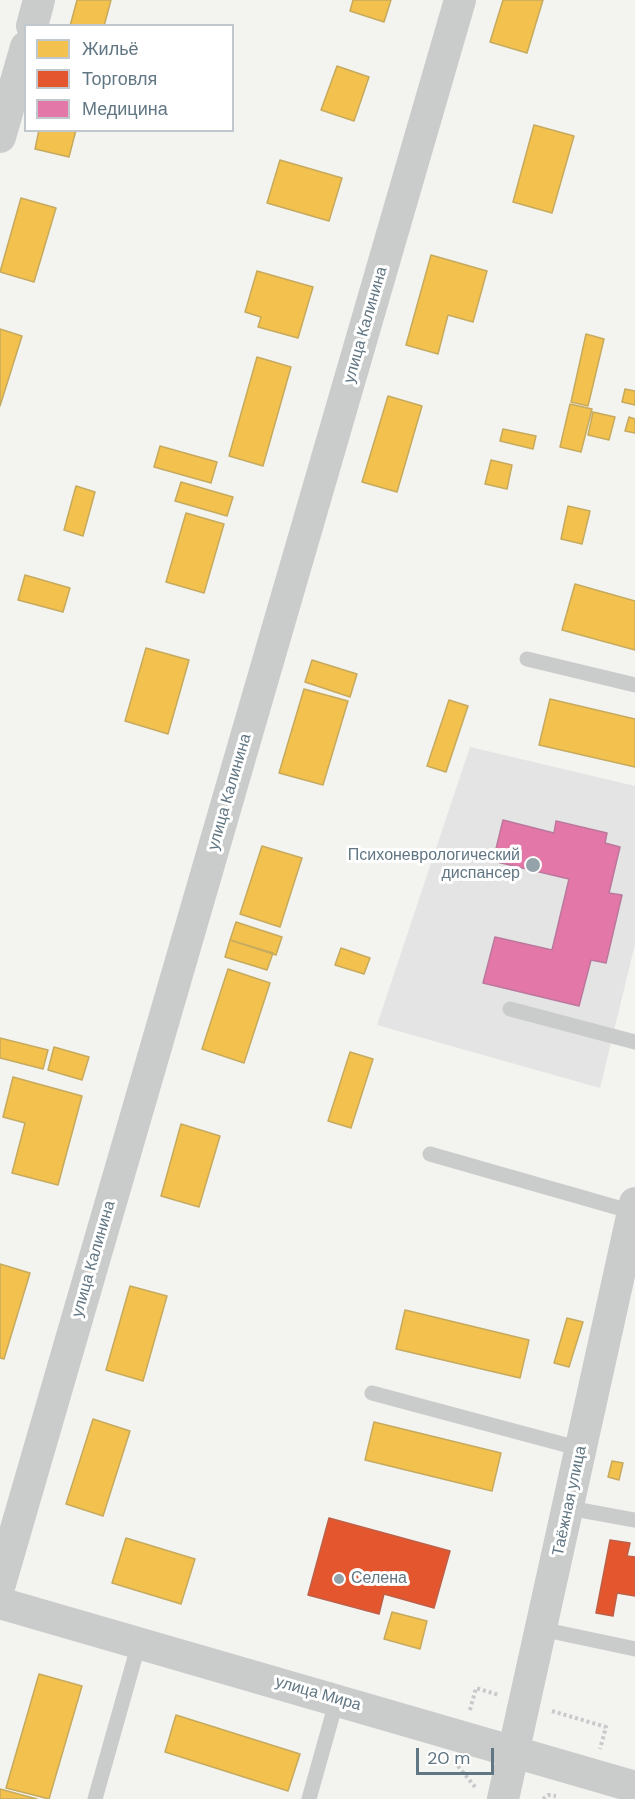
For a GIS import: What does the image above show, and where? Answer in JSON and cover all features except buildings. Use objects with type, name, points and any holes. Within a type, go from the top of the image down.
[{"type":"street","points":[[33,24],[39,0]]},
{"type":"street","name":"улица Калинина","points":[[0,1584],[460,0]]},
{"type":"street","points":[[0,137],[24,54]]},
{"type":"street","name":"Таёжная улица","points":[[491,1795],[515,1753],[634,1207]]},
{"type":"street","name":"улица Мира","points":[[0,1604],[337,1699],[635,1787]]},
{"type":"lane","points":[[527,659],[635,685]]},
{"type":"lane","points":[[510,1009],[635,1042]]},
{"type":"lane","points":[[430,1154],[634,1207]]},
{"type":"lane","points":[[372,1394],[581,1449]]},
{"type":"lane","points":[[569,1508],[635,1520]]},
{"type":"lane","points":[[541,1629],[635,1649]]},
{"type":"lane","points":[[95,1799],[139,1643]]},
{"type":"lane","points":[[309,1799],[337,1699]]},
{"type":"path","points":[[456,1762],[491,1795]]},
{"type":"shaded area","name":"Психоневрологический диспансер","points":[[470,747],[635,786],[635,944],[600,1088],[377,1025]]},
{"type":"place","name":"Психоневрологический диспансер","points":[[533,865]]},
{"type":"place","name":"Селена","points":[[339,1579]]}]
